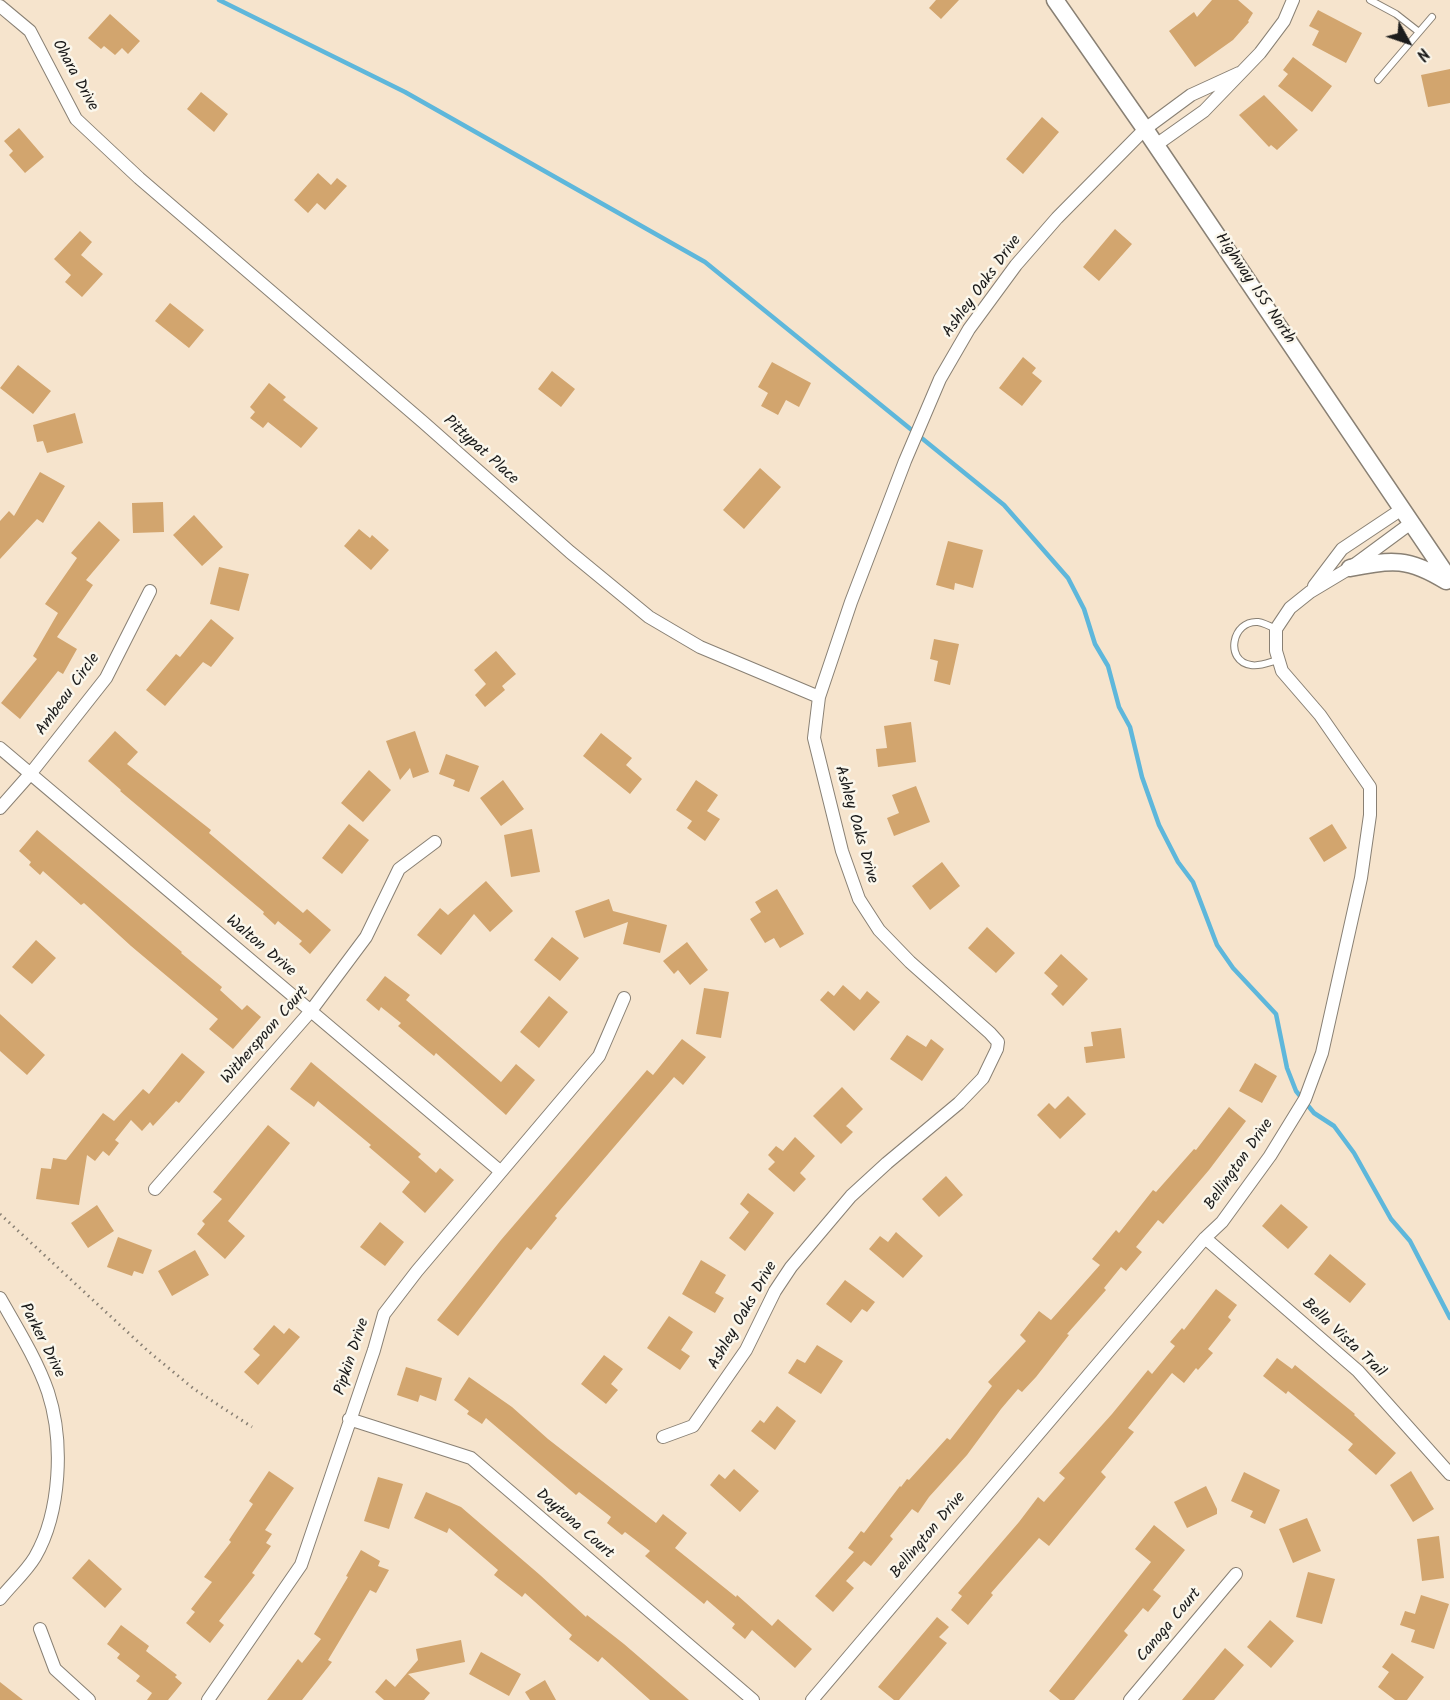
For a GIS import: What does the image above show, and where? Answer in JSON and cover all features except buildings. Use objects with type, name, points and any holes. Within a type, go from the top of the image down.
[{"type":"main road","name":"Highway 155 North","points":[[1055,0],[1361,446],[1450,582]]},
{"type":"main road","points":[[1350,568],[1390,561],[1410,563],[1426,568],[1450,582]]},
{"type":"street","points":[[1156,145],[1204,111],[1273,37],[1284,21],[1293,0]]},
{"type":"street","name":"Ohara Drive","points":[[0,6],[30,31],[76,119],[149,184]]},
{"type":"street","name":"Ashley Oaks Drive","points":[[663,1437],[693,1426],[746,1350],[775,1291],[791,1267],[851,1196],[959,1103],[983,1078],[997,1049],[998,1042],[990,1033],[879,930],[859,899],[842,851],[814,738],[819,697],[851,602],[905,461],[940,379],[963,339],[1016,265],[1057,218],[1145,129],[1191,95],[1239,73]]},
{"type":"street","name":"Pittypat Place","points":[[149,184],[570,552],[648,617],[700,647],[819,697]]},
{"type":"street","points":[[1276,629],[1290,608],[1310,592],[1350,568],[1406,516]]},
{"type":"street","points":[[1310,592],[1342,549],[1406,516]]},
{"type":"street","name":"Ambeau Circle","points":[[0,808],[31,773],[106,678],[150,591]]},
{"type":"street","name":"Bellington Drive","points":[[812,1700],[1204,1238],[1222,1222],[1263,1166],[1305,1099],[1322,1053],[1361,878],[1370,815],[1370,787],[1320,714],[1282,671],[1276,651],[1276,629]]},
{"type":"street","name":"Walton Drive","points":[[0,748],[500,1171]]},
{"type":"street","name":"Witherspoon Court","points":[[155,1189],[310,1012],[366,937],[399,869],[435,842]]},
{"type":"street","name":"Pipkin Drive","points":[[208,1700],[302,1565],[375,1350],[384,1314],[500,1171],[599,1056],[624,998]]},
{"type":"street","name":"Bella Vista Trail","points":[[1204,1238],[1358,1371],[1450,1474]]},
{"type":"street","name":"Parker Drive","points":[[0,1298],[48,1392],[55,1426],[57,1456],[55,1499],[44,1539],[34,1559],[0,1599]]},
{"type":"street","name":"Daytona Court","points":[[350,1419],[471,1458],[753,1700]]},
{"type":"street","name":"Canoga Court","points":[[1130,1700],[1236,1574]]},
{"type":"street","points":[[40,1629],[55,1670],[89,1700]]},
{"type":"lane","points":[[1370,0],[1396,14],[1419,32]]},
{"type":"lane","points":[[1378,80],[1432,17]]},
{"type":"lane","points":[[1276,629],[1262,623],[1251,622],[1237,632],[1233,644],[1237,656],[1247,664],[1253,666],[1278,660]]},
{"type":"path","points":[[0,1214],[147,1351],[194,1389],[252,1427]]},
{"type":"waterway","points":[[219,0],[405,92],[705,262],[1004,505],[1068,578],[1084,609],[1095,644],[1108,666],[1119,707],[1130,727],[1142,777],[1159,825],[1178,862],[1193,882],[1217,945],[1233,968],[1276,1014],[1287,1068],[1296,1091],[1314,1113],[1334,1126],[1354,1153],[1391,1219],[1410,1241],[1450,1318]]}]
